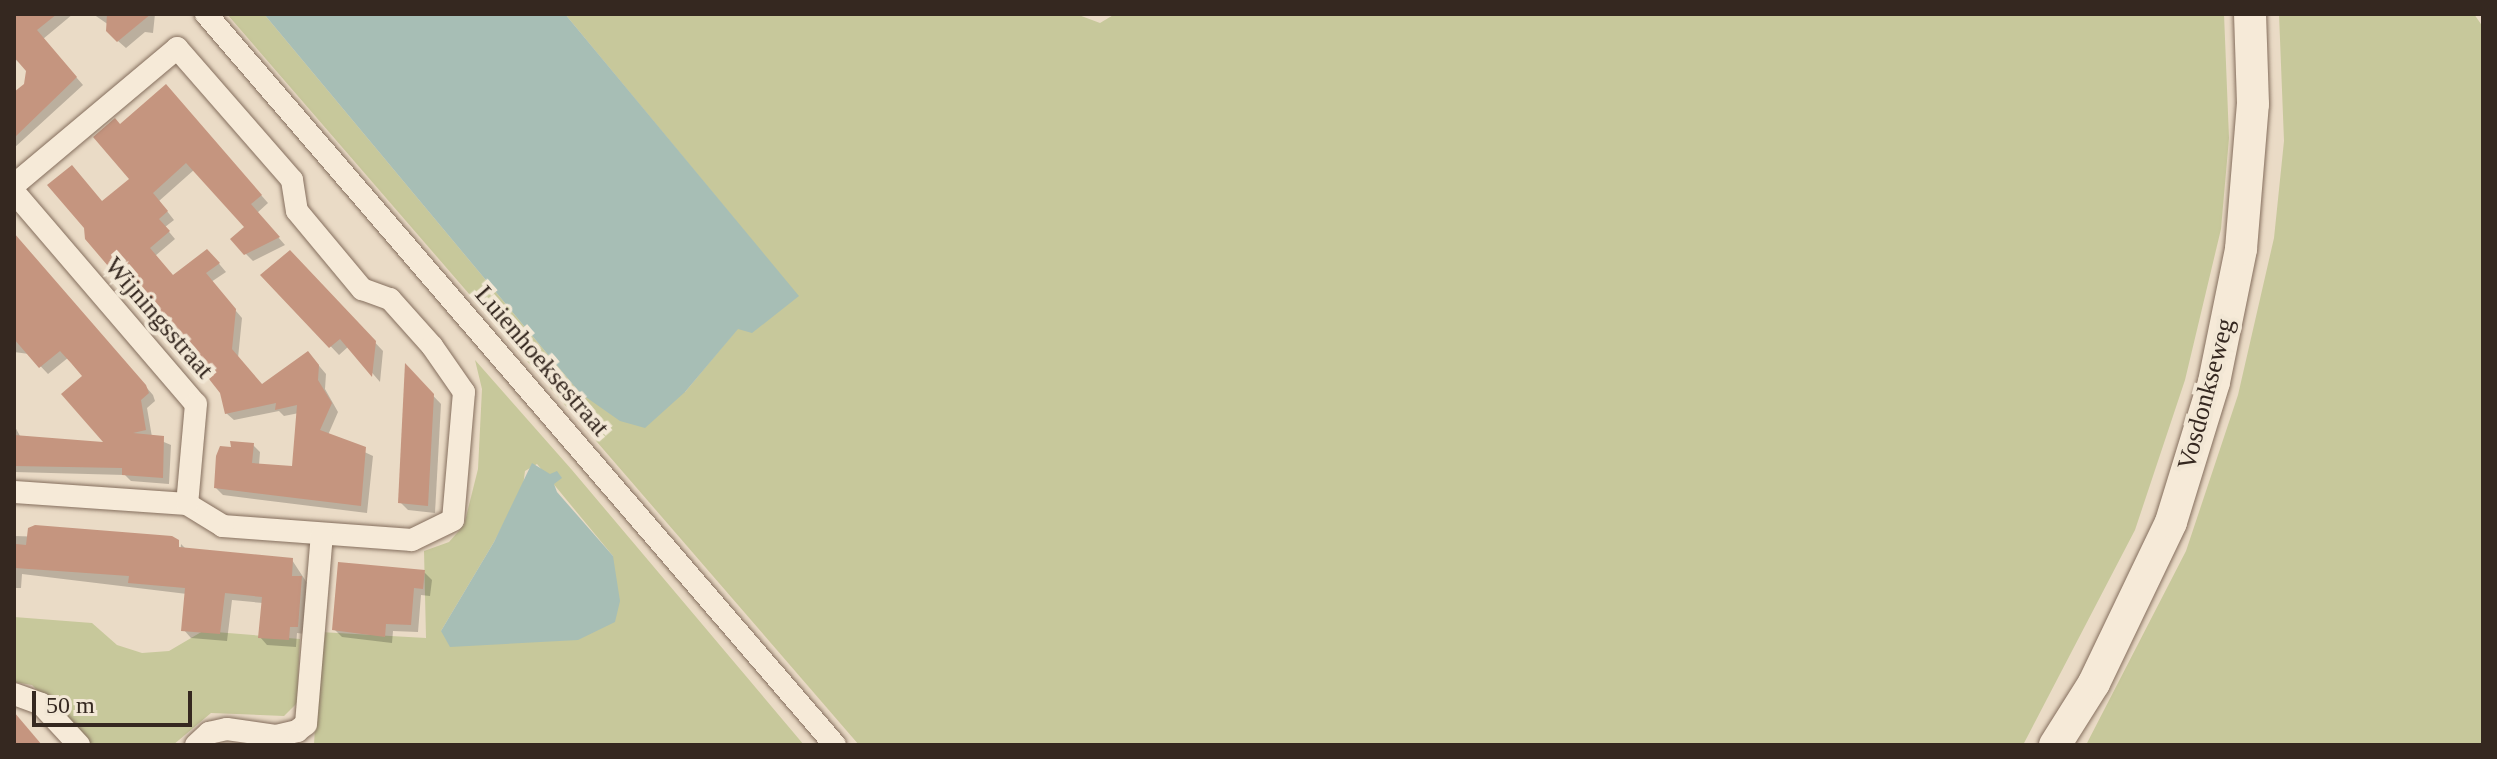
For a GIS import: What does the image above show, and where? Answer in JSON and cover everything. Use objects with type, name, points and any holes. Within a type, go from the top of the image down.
[{"type":"main road","name":"Vosdonkseweg","points":[[2055,745],[2094,683],[2171,522],[2214,382],[2241,249],[2253,104],[2250,14]]},
{"type":"street","name":"Luienhoeksestraat","points":[[206,14],[835,745]]},
{"type":"street","points":[[14,185],[177,48],[292,180],[297,211],[362,289],[390,299],[460,381],[464,392],[453,520],[421,538],[322,535],[223,526],[187,504],[14,492]]},
{"type":"street","name":"Wijningsstraat","points":[[14,192],[196,404],[187,504]]},
{"type":"street","points":[[196,745],[209,733],[227,729],[276,736],[306,724],[322,535]]},
{"type":"street","points":[[14,694],[41,704],[79,745]]},
{"type":"green space","points":[[227,14],[264,14],[580,393],[685,392],[738,328],[798,296],[565,14],[1076,14],[1100,23],[1115,14],[2224,14],[2229,138],[2221,229],[2185,380],[2135,530],[2023,745],[859,745]]},
{"type":"green space","points":[[2279,14],[2474,14],[2483,27],[2483,745],[2086,745],[2186,551],[2238,395],[2274,238],[2284,141]]},
{"type":"green space","points":[[475,360],[804,745],[314,745],[320,632],[426,638],[424,551],[449,542],[464,525],[478,469],[482,389]],"holes":[[[537,464],[613,556],[441,631],[494,542],[523,486],[525,471]]]},
{"type":"green space","points":[[14,617],[92,623],[117,645],[142,653],[169,651],[203,631],[300,639],[297,703],[284,716],[211,713],[173,745],[91,745],[32,685],[14,682]]},
{"type":"shaded area","points":[[264,14],[565,14],[799,296],[752,333],[738,329],[685,392],[645,428],[620,421],[580,393]]},
{"type":"shaded area","points":[[532,463],[550,474],[557,471],[562,478],[554,484],[557,492],[613,556],[620,601],[615,622],[578,640],[450,647],[441,631],[494,542]]},
{"type":"building","points":[[14,14],[57,14],[37,30],[77,77],[14,138],[14,92],[24,84],[26,71],[14,57]]},
{"type":"building","points":[[107,14],[151,14],[117,42],[106,31]]},
{"type":"building","points":[[166,84],[262,195],[251,204],[280,237],[244,255],[230,239],[244,227],[186,163],[153,193],[168,211],[159,219],[170,231],[150,248],[173,275],[207,249],[220,263],[206,273],[236,309],[232,349],[262,384],[308,351],[319,365],[318,380],[332,403],[320,430],[366,447],[361,506],[214,488],[216,456],[220,446],[231,447],[230,441],[254,443],[252,463],[292,466],[297,405],[275,410],[276,403],[225,414],[220,393],[209,379],[214,375],[184,340],[179,345],[172,341],[85,239],[84,228],[47,185],[72,165],[102,201],[129,179],[93,137],[115,118],[120,124]]},
{"type":"building","points":[[14,233],[146,385],[149,393],[141,400],[146,430],[133,433],[164,436],[163,478],[122,475],[122,468],[14,466],[14,435],[103,442],[61,394],[82,376],[71,363],[60,351],[39,368],[14,339]]},
{"type":"building","points":[[290,250],[376,341],[372,377],[340,339],[329,348],[260,275]]},
{"type":"building","points":[[405,363],[434,394],[428,506],[398,503]]},
{"type":"building","points":[[35,525],[172,536],[179,540],[179,547],[293,558],[292,576],[302,576],[298,627],[290,627],[289,640],[258,638],[262,597],[225,593],[220,634],[181,631],[185,588],[128,583],[129,576],[15,568],[16,544],[26,545],[28,528]]},
{"type":"building","points":[[338,562],[425,570],[423,589],[414,588],[411,625],[386,624],[385,637],[332,630]]},
{"type":"building","points":[[14,712],[42,745],[14,745]]}]
